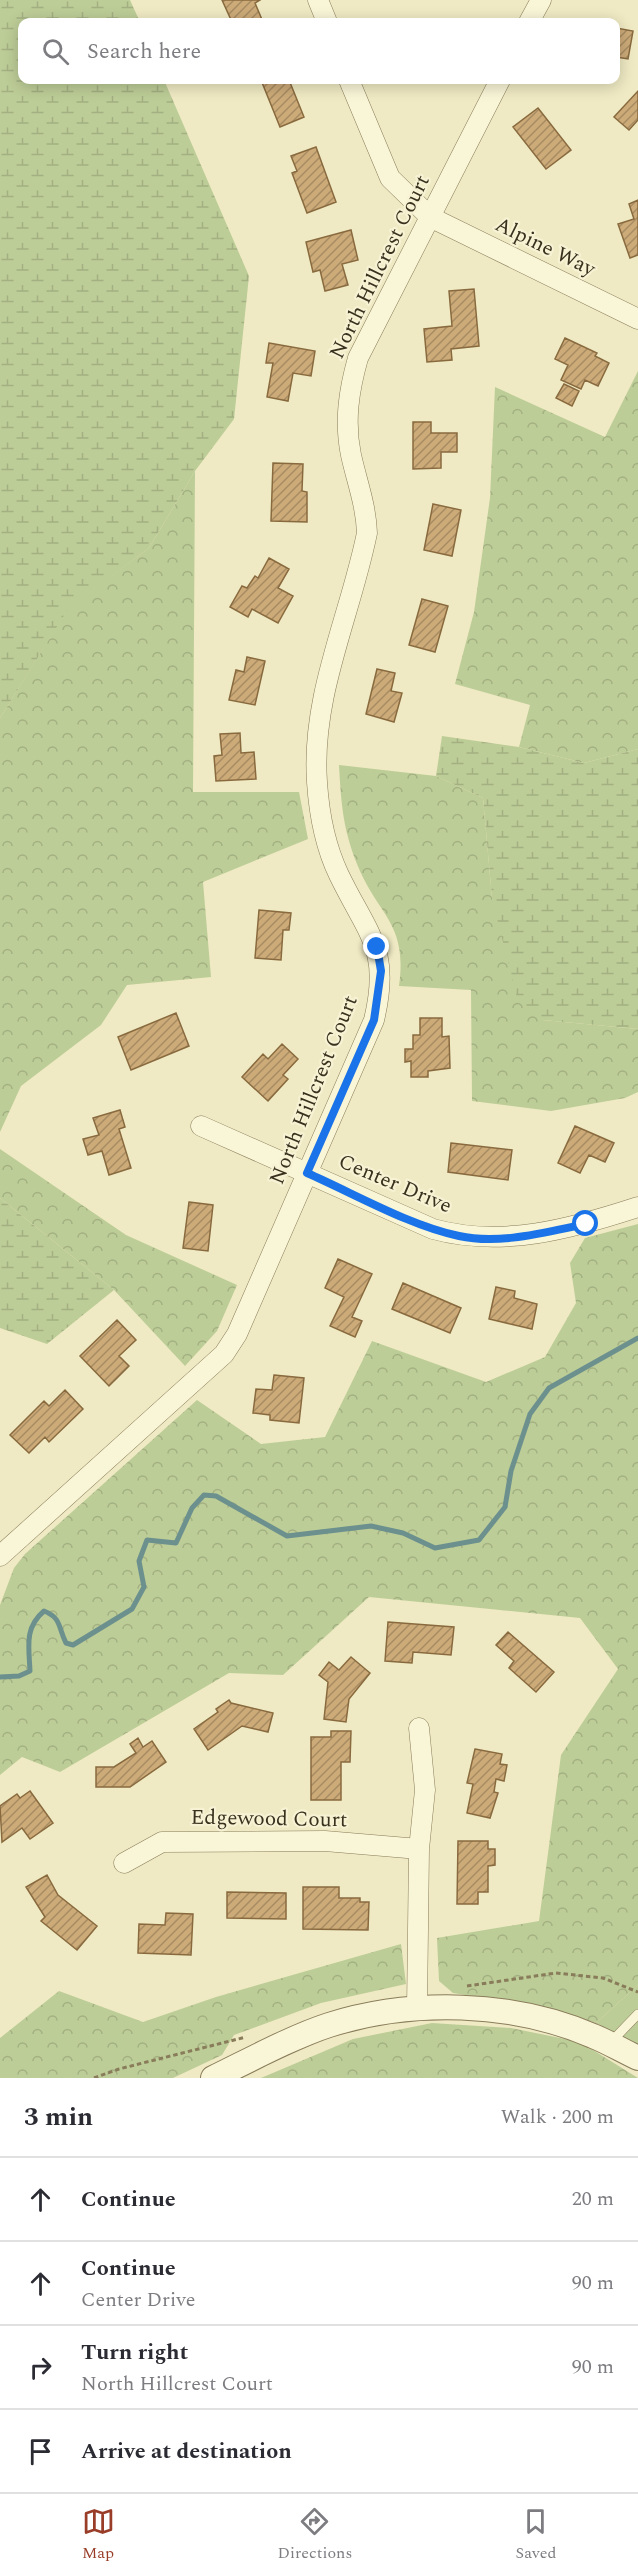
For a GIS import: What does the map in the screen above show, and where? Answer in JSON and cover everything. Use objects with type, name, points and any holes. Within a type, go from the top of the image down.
[{"type":"street","points":[[318,0],[325,18]]},
{"type":"street","points":[[531,18],[541,0]]},
{"type":"street","name":"Alpine Way","points":[[351,84],[390,178],[430,217],[638,319]]},
{"type":"street","name":"North Hillcrest Court","points":[[0,1556],[224,1354],[237,1334],[374,1020],[381,971],[377,947],[339,874],[320,811],[317,783],[316,740],[324,692],[367,533],[366,507],[351,454],[347,422],[350,389],[358,358],[498,84]]},
{"type":"street","name":"Center Drive","points":[[201,1126],[433,1229],[460,1237],[486,1238],[545,1232],[586,1224],[638,1208]]},
{"type":"street","points":[[417,2009],[419,1849],[425,1790],[419,1728]]},
{"type":"street","name":"Edgewood Court","points":[[124,1863],[162,1842],[325,1841],[419,1849]]},
{"type":"street","points":[[213,2078],[328,2026],[380,2013],[417,2009],[488,2010],[541,2018],[609,2044],[638,2058]]},
{"type":"lane","points":[[609,2044],[638,2014]]},
{"type":"green space","points":[[0,0],[130,0],[138,18],[18,18],[18,84],[166,84],[249,276],[234,419],[195,471],[149,548],[68,609],[0,718]]},
{"type":"green space","points":[[638,371],[638,749],[584,763],[519,747],[530,705],[455,684],[474,612],[490,498],[495,387],[605,437]]},
{"type":"green space","points":[[195,471],[193,792],[299,792],[308,839],[203,882],[211,977],[127,985],[101,1025],[21,1086],[0,1132],[0,718],[68,608],[149,548]]},
{"type":"green space","points":[[442,736],[519,747],[584,763],[638,749],[638,1029],[543,1020],[517,998],[492,898],[483,798],[436,776]]},
{"type":"green space","points":[[339,765],[436,776],[483,798],[492,898],[543,1020],[638,1029],[638,1092],[625,1098],[551,1111],[472,1101],[471,990],[399,986],[401,964],[399,947],[389,920],[365,881],[352,851],[344,816]]},
{"type":"green space","points":[[0,1149],[126,1235],[237,1285],[217,1331],[185,1366],[114,1290],[0,1198]]},
{"type":"green space","points":[[0,1198],[114,1290],[47,1344],[0,1328]]},
{"type":"green space","points":[[638,1224],[638,1985],[596,2023],[546,2008],[453,1993],[439,1981],[437,1938],[539,1921],[561,1755],[618,1669],[580,1618],[369,1597],[283,1675],[229,1673],[60,1772],[22,1757],[0,1775],[0,1605],[14,1568],[25,1554],[197,1400],[261,1444],[325,1437],[372,1341],[486,1382],[545,1357],[576,1303],[570,1263],[585,1238]]},
{"type":"green space","points":[[401,1944],[406,1984],[321,2003],[234,2035],[222,2055],[173,2078],[0,2078],[0,2038],[59,1991],[143,2022],[216,1997]]},
{"type":"green space","points":[[638,1985],[638,2045],[596,2023]]},
{"type":"green space","points":[[432,2023],[511,2028],[580,2042],[638,2078],[261,2078],[353,2039]]},
{"type":"building","points":[[222,0],[260,0],[255,3],[261,18],[230,18]]},
{"type":"building","points":[[620,29],[633,31],[628,59],[620,58]]},
{"type":"building","points":[[263,84],[291,84],[304,117],[280,127]]},
{"type":"building","points":[[638,91],[638,120],[629,130],[614,117]]},
{"type":"building","points":[[538,108],[571,150],[546,169],[513,127]]},
{"type":"building","points":[[316,147],[336,202],[307,213],[292,173],[297,171],[291,156]]},
{"type":"building","points":[[638,200],[638,255],[630,258],[618,224],[634,219],[629,204]]},
{"type":"building","points":[[351,230],[358,260],[342,264],[348,285],[325,291],[320,270],[313,272],[306,242]]},
{"type":"building","points":[[474,289],[479,346],[451,349],[452,360],[427,362],[424,329],[452,326],[449,291]]},
{"type":"building","points":[[565,338],[597,353],[595,356],[609,363],[598,386],[585,380],[581,389],[561,380],[568,365],[555,359]]},
{"type":"building","points":[[269,343],[315,351],[311,376],[293,373],[288,401],[267,397],[273,363],[266,363]]},
{"type":"building","points":[[564,384],[579,391],[572,406],[556,398]]},
{"type":"building","points":[[413,422],[431,422],[431,433],[457,433],[457,452],[441,452],[441,468],[413,469]]},
{"type":"building","points":[[273,463],[303,464],[302,491],[307,492],[307,522],[271,521]]},
{"type":"building","points":[[433,504],[461,510],[452,556],[424,550]]},
{"type":"building","points":[[269,558],[289,569],[278,588],[293,596],[278,623],[252,609],[248,617],[230,607],[242,586],[247,588],[255,576],[258,578]]},
{"type":"building","points":[[422,599],[448,606],[435,652],[409,645]]},
{"type":"building","points":[[247,657],[265,661],[255,705],[229,700],[236,670],[244,672]]},
{"type":"building","points":[[377,669],[395,673],[391,691],[402,693],[394,722],[366,714]]},
{"type":"building","points":[[240,733],[241,753],[254,752],[256,779],[216,781],[214,756],[222,755],[220,734]]},
{"type":"building","points":[[259,910],[291,913],[289,930],[283,930],[281,960],[255,958]]},
{"type":"building","points":[[176,1013],[189,1046],[131,1070],[118,1037]]},
{"type":"building","points":[[420,1018],[442,1018],[442,1037],[449,1036],[450,1068],[428,1071],[428,1077],[411,1077],[411,1061],[405,1062],[405,1049],[413,1049],[413,1035],[420,1035]]},
{"type":"building","points":[[282,1044],[298,1059],[283,1075],[288,1079],[268,1101],[242,1077],[263,1054],[268,1059]]},
{"type":"building","points":[[120,1110],[125,1127],[119,1129],[131,1168],[109,1175],[102,1151],[88,1155],[83,1139],[99,1135],[93,1118]]},
{"type":"building","points":[[575,1126],[614,1143],[605,1162],[589,1155],[580,1173],[558,1163]]},
{"type":"building","points":[[451,1143],[512,1150],[508,1180],[448,1172]]},
{"type":"building","points":[[189,1202],[213,1205],[208,1251],[183,1248]]},
{"type":"building","points":[[338,1259],[372,1274],[352,1317],[362,1321],[355,1337],[330,1326],[344,1297],[325,1288]]},
{"type":"building","points":[[403,1283],[461,1308],[450,1333],[392,1309]]},
{"type":"building","points":[[496,1287],[515,1291],[514,1298],[537,1304],[532,1329],[489,1319]]},
{"type":"building","points":[[117,1320],[136,1340],[119,1356],[129,1366],[109,1386],[80,1356]]},
{"type":"building","points":[[274,1375],[304,1378],[299,1423],[270,1420],[270,1415],[253,1413],[256,1389],[272,1390]]},
{"type":"building","points":[[65,1390],[83,1409],[49,1442],[45,1437],[29,1453],[10,1435],[44,1401],[49,1406]]},
{"type":"building","points":[[388,1622],[454,1627],[451,1655],[413,1652],[412,1663],[385,1661]]},
{"type":"building","points":[[508,1632],[554,1672],[536,1692],[509,1668],[514,1661],[496,1645]]},
{"type":"building","points":[[351,1657],[370,1673],[349,1699],[346,1722],[324,1719],[328,1682],[319,1675],[329,1662],[339,1670]]},
{"type":"building","points":[[229,1700],[231,1703],[273,1713],[268,1732],[242,1726],[208,1750],[194,1729],[218,1712],[216,1709]]},
{"type":"building","points":[[331,1731],[351,1731],[350,1762],[341,1762],[341,1800],[311,1800],[311,1737],[331,1737]]},
{"type":"building","points":[[138,1738],[143,1747],[152,1741],[166,1762],[130,1787],[96,1787],[96,1767],[114,1767],[136,1753],[130,1744]]},
{"type":"building","points":[[475,1749],[502,1754],[500,1764],[507,1765],[504,1781],[496,1779],[494,1792],[498,1793],[490,1818],[467,1813],[473,1784],[467,1783]]},
{"type":"building","points":[[30,1791],[53,1823],[30,1839],[22,1828],[2,1842],[0,1806],[17,1794],[20,1798]]},
{"type":"building","points":[[458,1841],[488,1841],[488,1849],[495,1849],[495,1865],[488,1866],[488,1892],[478,1892],[478,1904],[457,1904]]},
{"type":"building","points":[[47,1875],[58,1895],[97,1926],[77,1950],[41,1921],[45,1917],[26,1887]]},
{"type":"building","points":[[303,1887],[339,1887],[339,1898],[360,1898],[360,1902],[369,1902],[368,1930],[303,1929]]},
{"type":"building","points":[[227,1892],[286,1893],[286,1919],[227,1918]]},
{"type":"building","points":[[166,1913],[193,1914],[191,1955],[138,1953],[139,1924],[165,1925]]},
{"type":"waterway","points":[[0,1677],[19,1676],[30,1671],[29,1638],[33,1624],[44,1611],[57,1620],[66,1643],[73,1645],[132,1609],[144,1587],[139,1561],[147,1540],[176,1543],[192,1508],[204,1495],[216,1496],[287,1536],[371,1526],[403,1533],[435,1548],[479,1540],[505,1507],[511,1471],[530,1414],[549,1388],[638,1338]]},
{"type":"route","points":[[377,947],[381,971],[374,1020],[307,1173],[433,1229],[460,1237],[519,1236],[586,1224]]}]
